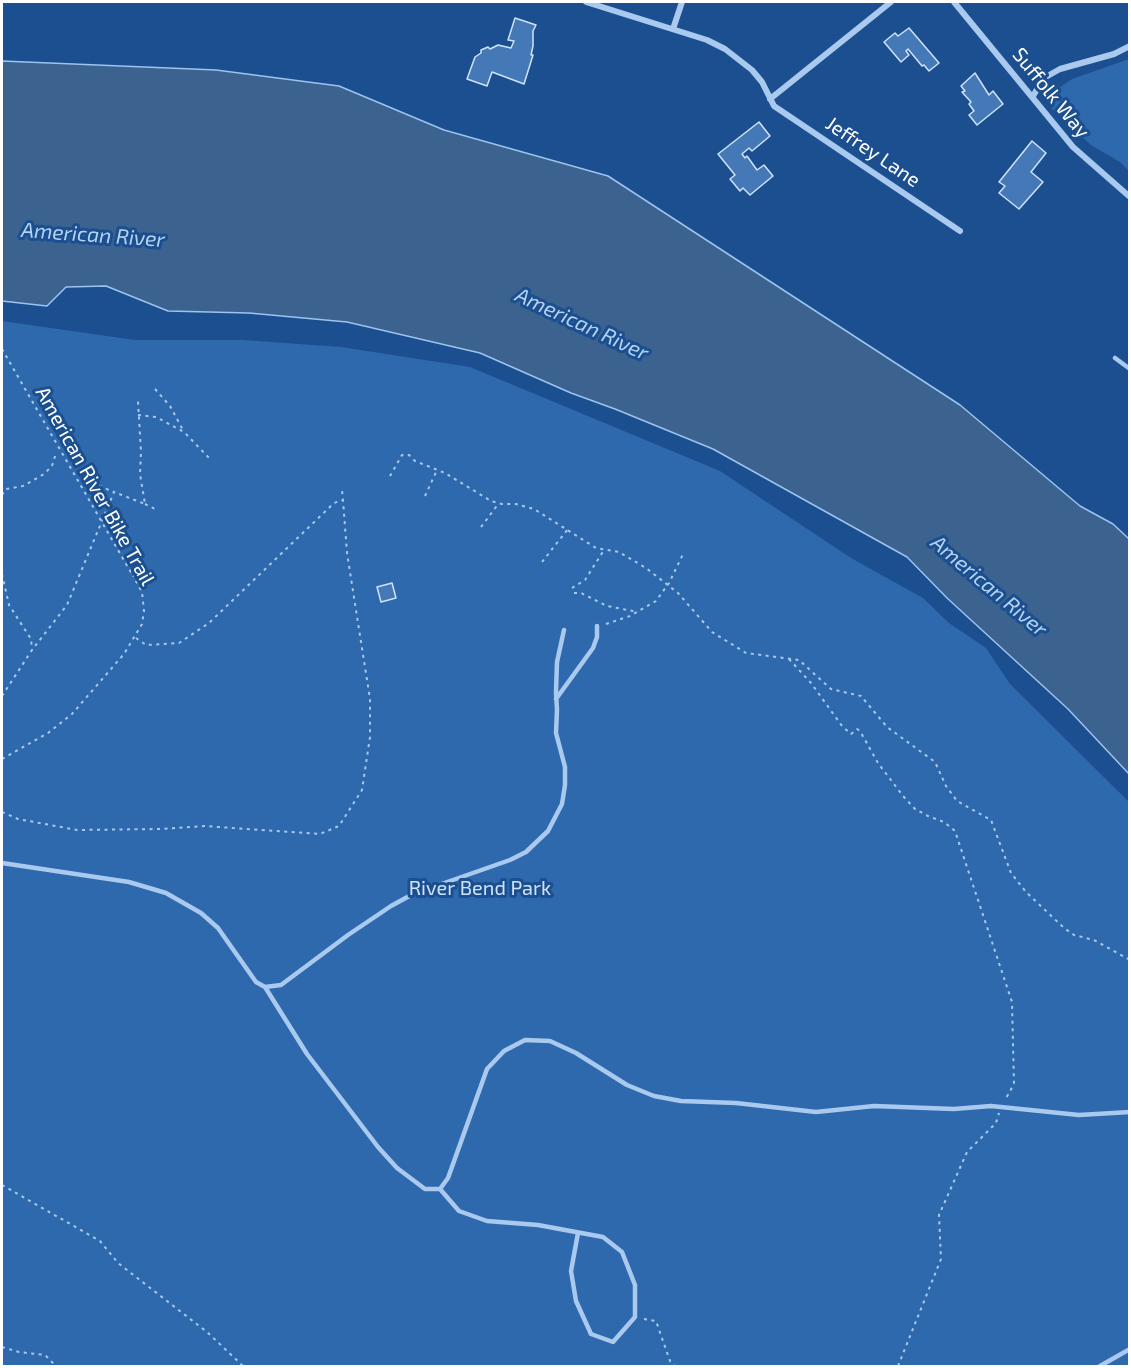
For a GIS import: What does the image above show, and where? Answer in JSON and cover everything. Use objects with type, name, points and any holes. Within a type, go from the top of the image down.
[{"type":"street","name":"Jeffrey Lane","points":[[586,2],[707,40],[725,49],[742,61],[762,82],[774,106],[960,231]]},
{"type":"street","points":[[674,29],[682,2]]},
{"type":"street","points":[[770,99],[891,2]]},
{"type":"street","name":"Suffolk Way","points":[[954,2],[1073,147],[1130,196]]},
{"type":"street","points":[[1033,96],[1044,78],[1060,69],[1114,54],[1130,46]]},
{"type":"lane","points":[[1115,358],[1130,369]]},
{"type":"lane","points":[[556,699],[593,648],[597,637],[597,626]]},
{"type":"lane","points":[[265,987],[281,985],[362,925],[398,902],[413,894],[510,860],[526,852],[540,840],[557,815],[565,786],[565,767],[556,733],[556,662],[564,630]]},
{"type":"lane","points":[[2,863],[129,882],[166,893],[201,913],[218,928],[256,982],[265,987],[307,1054],[397,1168],[424,1189],[440,1189],[459,1211],[487,1221],[538,1225],[603,1237],[622,1252],[635,1285],[635,1317],[613,1342],[591,1334],[576,1301],[571,1270],[578,1233]]},
{"type":"lane","points":[[440,1189],[448,1178],[487,1069],[504,1051],[525,1040],[550,1041],[576,1053],[627,1085],[654,1096],[681,1101],[736,1103],[816,1112],[874,1106],[954,1109],[1002,1107],[1079,1115],[1130,1112]]},
{"type":"lane","points":[[1100,1366],[1130,1349]]},
{"type":"path","name":"American River Bike Trail","points":[[2,349],[142,592],[144,611],[136,638],[72,714],[48,733],[2,759]]},
{"type":"path","points":[[155,389],[170,406],[184,432],[210,459]]},
{"type":"path","points":[[138,401],[140,474],[144,504]]},
{"type":"path","points":[[138,415],[156,417],[184,432]]},
{"type":"path","points":[[2,495],[6,489],[23,486],[44,474],[52,466],[56,453]]},
{"type":"path","points":[[390,476],[402,455],[409,455],[416,461],[477,491],[491,501],[524,506],[543,513],[596,548],[619,552],[633,560],[678,593],[712,632],[746,653],[799,660],[831,689],[861,696],[887,727],[935,762],[946,786],[957,801],[991,820],[1011,873],[1026,892],[1074,935],[1094,940],[1130,960]]},
{"type":"path","points":[[426,496],[437,470]]},
{"type":"path","points":[[92,483],[155,509]]},
{"type":"path","points":[[2,812],[18,819],[77,830],[204,826],[320,834],[339,826],[362,790],[370,737],[370,699],[347,553],[342,490]]},
{"type":"path","points":[[2,696],[32,650],[68,605],[114,492]]},
{"type":"path","points":[[136,638],[146,645],[179,644],[209,623],[334,503],[343,500]]},
{"type":"path","points":[[481,527],[499,503]]},
{"type":"path","points":[[542,562],[568,529]]},
{"type":"path","points":[[572,588],[585,580],[604,550]]},
{"type":"path","points":[[597,626],[616,622],[638,612],[656,600],[667,586],[684,552]]},
{"type":"path","points":[[2,574],[9,604],[31,639],[32,650]]},
{"type":"path","points":[[574,592],[581,593],[607,606],[638,612]]},
{"type":"path","points":[[789,659],[811,683],[842,726],[851,734],[857,729],[860,731],[878,763],[903,796],[915,808],[944,822],[955,831],[1012,1002],[1014,1084],[996,1123],[967,1152],[939,1215],[942,1259],[898,1366]]},
{"type":"path","points":[[2,1185],[100,1241],[118,1263],[207,1332],[243,1366]]},
{"type":"path","points":[[635,1317],[656,1322],[670,1361],[675,1366]]},
{"type":"path","points":[[2,1347],[19,1352],[45,1355],[56,1366]]},
{"type":"green space","points":[[1129,59],[1129,171],[1120,162],[1091,145],[1051,108],[1052,93],[1072,79]]},
{"type":"green space","name":"River Bend Park","points":[[2,321],[135,340],[243,340],[341,347],[470,367],[720,471],[851,558],[923,598],[949,623],[986,648],[1010,684],[1129,802],[1129,1366],[2,1366]]},
{"type":"water","name":"American River","points":[[2,61],[216,70],[339,86],[444,130],[608,176],[960,405],[1080,506],[1113,524],[1129,539],[1129,774],[1068,709],[947,598],[907,557],[713,449],[571,393],[480,353],[347,322],[249,313],[168,311],[106,286],[66,287],[47,306],[2,301]]},
{"type":"building","points":[[515,18],[536,25],[533,31],[531,55],[533,55],[524,84],[492,72],[487,86],[467,79],[475,57],[481,53],[481,50],[498,45],[511,48],[514,41],[508,40]]},
{"type":"building","points":[[909,28],[939,63],[929,71],[908,49],[906,51],[909,55],[901,62],[884,42],[895,33],[898,36]]},
{"type":"building","points":[[975,73],[989,95],[993,91],[1003,104],[977,125],[969,115],[974,111],[969,104],[971,102],[962,92],[965,91],[961,86]]},
{"type":"building","points":[[759,122],[770,136],[752,151],[749,148],[742,154],[745,158],[747,156],[757,170],[764,165],[773,176],[750,195],[743,188],[740,191],[730,179],[735,175],[718,154]]},
{"type":"building","points":[[1032,141],[1046,153],[1031,172],[1043,182],[1019,209],[999,193],[1005,186],[999,182]]},
{"type":"building","points":[[392,583],[396,598],[381,602],[377,587]]}]
